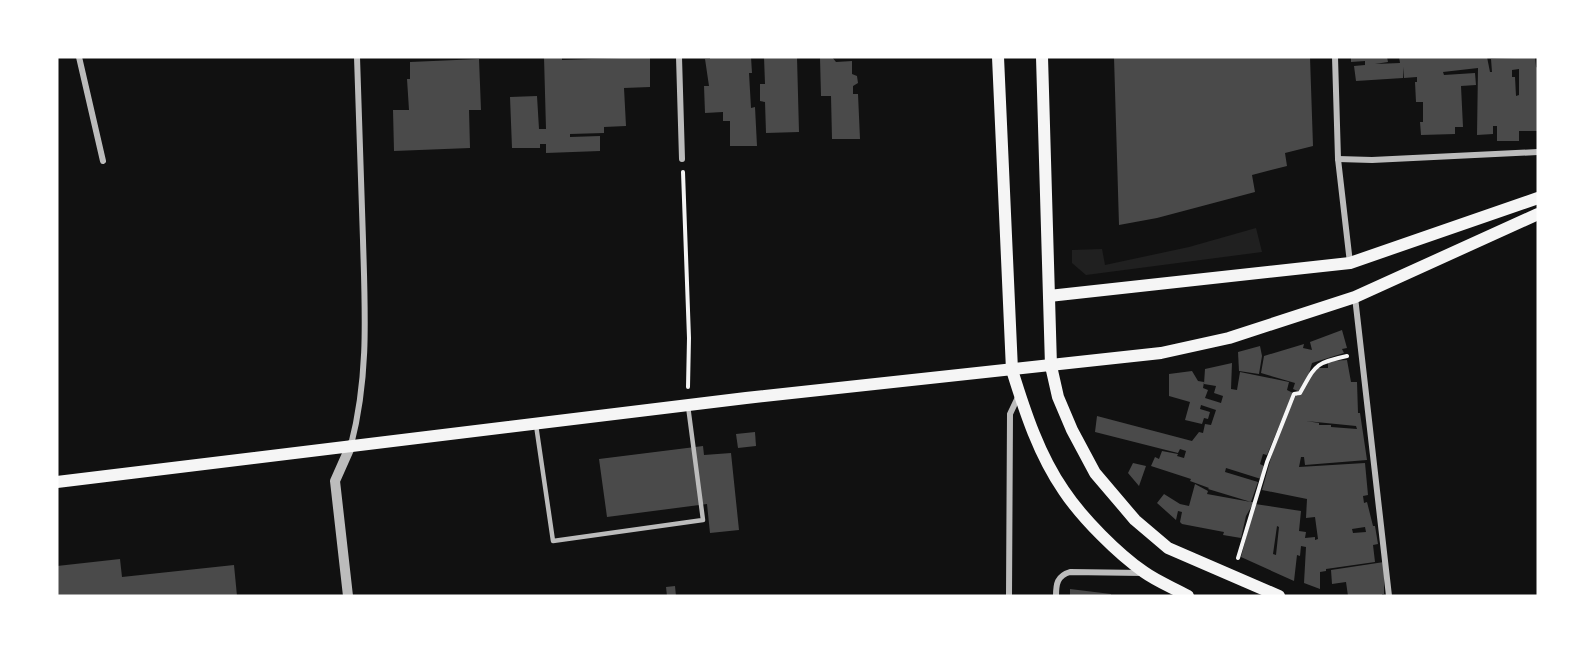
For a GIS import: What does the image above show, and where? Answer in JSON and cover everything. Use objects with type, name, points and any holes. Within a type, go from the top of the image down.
[{"type":"main road","points":[[998,57],[1012,370],[1019,395],[1038,443],[1065,493],[1109,543],[1145,573],[1188,596]]},
{"type":"main road","points":[[1042,57],[1051,366],[1058,397],[1072,430],[1101,480],[1135,520],[1168,548],[1279,596]]},
{"type":"main road","points":[[1049,296],[1350,263],[1538,198]]},
{"type":"main road","points":[[57,482],[688,405],[1161,353],[1229,338],[1355,297],[1538,214]]},
{"type":"street","points":[[80,57],[103,161]]},
{"type":"street","points":[[348,596],[334,481],[351,445],[358,419],[365,364],[357,57]]},
{"type":"street","points":[[679,57],[682,159]]},
{"type":"street","points":[[1335,57],[1338,159],[1350,263]]},
{"type":"street","points":[[1338,159],[1372,160],[1538,152]]},
{"type":"street","points":[[1355,297],[1389,596]]},
{"type":"street","points":[[1009,596],[1010,414],[1019,395]]},
{"type":"street","points":[[1056,596],[1058,579],[1070,572],[1145,573]]},
{"type":"lane","points":[[536,423],[553,541],[703,520],[688,405]]},
{"type":"path","points":[[682,159],[689,338],[688,405]]},
{"type":"path","points":[[1233,577],[1244,532],[1267,462],[1294,394],[1300,393],[1315,366],[1327,360],[1362,353]]},
{"type":"shaded area","points":[[1256,228],[1262,252],[1086,275],[1072,263],[1072,250],[1102,249],[1105,265],[1189,247]]},
{"type":"building","points":[[544,57],[562,57],[562,60],[650,57],[650,87],[624,88],[626,126],[604,127],[604,133],[570,134],[570,137],[600,136],[600,151],[546,153],[546,144],[540,144],[540,148],[512,148],[510,97],[537,96],[539,129],[546,129]]},
{"type":"building","points":[[710,57],[751,57],[752,73],[749,73],[751,108],[755,107],[757,146],[730,146],[730,121],[723,121],[723,112],[705,113],[704,86],[709,86],[705,59],[710,59]]},
{"type":"building","points":[[764,57],[797,57],[799,132],[766,133],[765,102],[760,101],[760,84],[765,84]]},
{"type":"building","points":[[832,57],[836,62],[852,61],[852,74],[857,76],[858,83],[853,86],[853,94],[858,94],[860,139],[832,139],[831,96],[821,96],[820,58]]},
{"type":"building","points":[[1114,57],[1310,57],[1313,146],[1285,153],[1287,166],[1252,175],[1255,192],[1157,218],[1119,225]]},
{"type":"building","points":[[1351,57],[1387,57],[1388,62],[1375,64],[1400,63],[1399,57],[1487,57],[1490,72],[1492,72],[1491,59],[1535,57],[1538,68],[1538,131],[1519,131],[1519,141],[1497,141],[1497,126],[1493,126],[1493,134],[1477,135],[1478,68],[1443,72],[1444,75],[1475,73],[1476,85],[1461,86],[1463,127],[1455,127],[1455,134],[1421,135],[1423,102],[1416,102],[1417,77],[1404,78],[1403,67],[1403,78],[1356,81],[1354,66],[1365,65],[1365,61],[1351,62]],"holes":[[[1519,69],[1519,95],[1516,96],[1515,77],[1512,77],[1512,70]]]},
{"type":"building","points":[[479,59],[481,110],[469,110],[470,148],[394,151],[393,110],[409,110],[407,79],[410,79],[410,62]]},
{"type":"building","points":[[1342,330],[1347,348],[1342,349],[1344,353],[1312,363],[1300,392],[1293,389],[1295,383],[1261,373],[1264,356],[1304,344],[1303,348],[1312,350],[1310,342]]},
{"type":"building","points":[[1260,346],[1262,356],[1259,374],[1239,371],[1238,352]]},
{"type":"building","points":[[1347,360],[1351,382],[1357,382],[1358,413],[1360,413],[1367,460],[1305,465],[1304,457],[1301,457],[1299,467],[1365,463],[1368,495],[1363,496],[1364,503],[1367,502],[1378,544],[1373,545],[1375,562],[1326,569],[1320,572],[1320,589],[1304,583],[1306,547],[1301,546],[1300,556],[1297,555],[1294,581],[1241,557],[1255,504],[1301,511],[1299,531],[1306,532],[1305,538],[1318,539],[1315,517],[1306,518],[1307,499],[1262,490],[1276,440],[1296,395],[1298,396],[1315,368],[1328,368],[1328,361]],"holes":[[[1306,421],[1356,426],[1357,429],[1331,427],[1331,425],[1319,425],[1319,423]],[[1277,526],[1279,527],[1276,555],[1273,554]],[[1365,527],[1366,532],[1353,533],[1352,529]]]},
{"type":"building","points":[[1232,363],[1231,389],[1237,390],[1240,372],[1289,382],[1287,390],[1293,393],[1267,455],[1263,454],[1260,464],[1264,466],[1261,479],[1226,468],[1225,472],[1258,482],[1251,502],[1208,489],[1190,481],[1191,479],[1151,466],[1155,457],[1159,459],[1162,451],[1178,454],[1177,456],[1184,458],[1186,451],[1180,449],[1178,453],[1095,432],[1097,416],[1192,441],[1199,432],[1203,433],[1205,424],[1211,425],[1216,410],[1201,405],[1200,409],[1210,412],[1208,419],[1204,418],[1202,424],[1185,420],[1190,402],[1169,396],[1169,374],[1192,371],[1198,381],[1204,382],[1203,388],[1208,390],[1205,398],[1221,403],[1223,396],[1214,393],[1216,386],[1204,384],[1205,369]]},
{"type":"building","points":[[755,432],[756,446],[738,448],[736,434]]},
{"type":"building","points":[[703,446],[704,455],[731,453],[739,530],[710,533],[707,504],[607,517],[599,459]]},
{"type":"building","points":[[1133,463],[1146,466],[1139,486],[1128,473]]},
{"type":"building","points":[[1195,484],[1208,491],[1207,494],[1254,502],[1246,516],[1241,538],[1223,535],[1224,532],[1182,524],[1180,522],[1182,512],[1178,511],[1176,520],[1157,503],[1164,494],[1180,504],[1189,506]]},
{"type":"building","points":[[120,559],[122,577],[234,565],[237,596],[57,596],[57,566]]},
{"type":"building","points":[[1384,562],[1386,576],[1382,596],[1348,596],[1346,582],[1332,584],[1331,570]]},
{"type":"building","points":[[675,586],[676,596],[667,596],[666,587]]},
{"type":"building","points":[[1070,589],[1111,594],[1111,596],[1070,596]]}]
